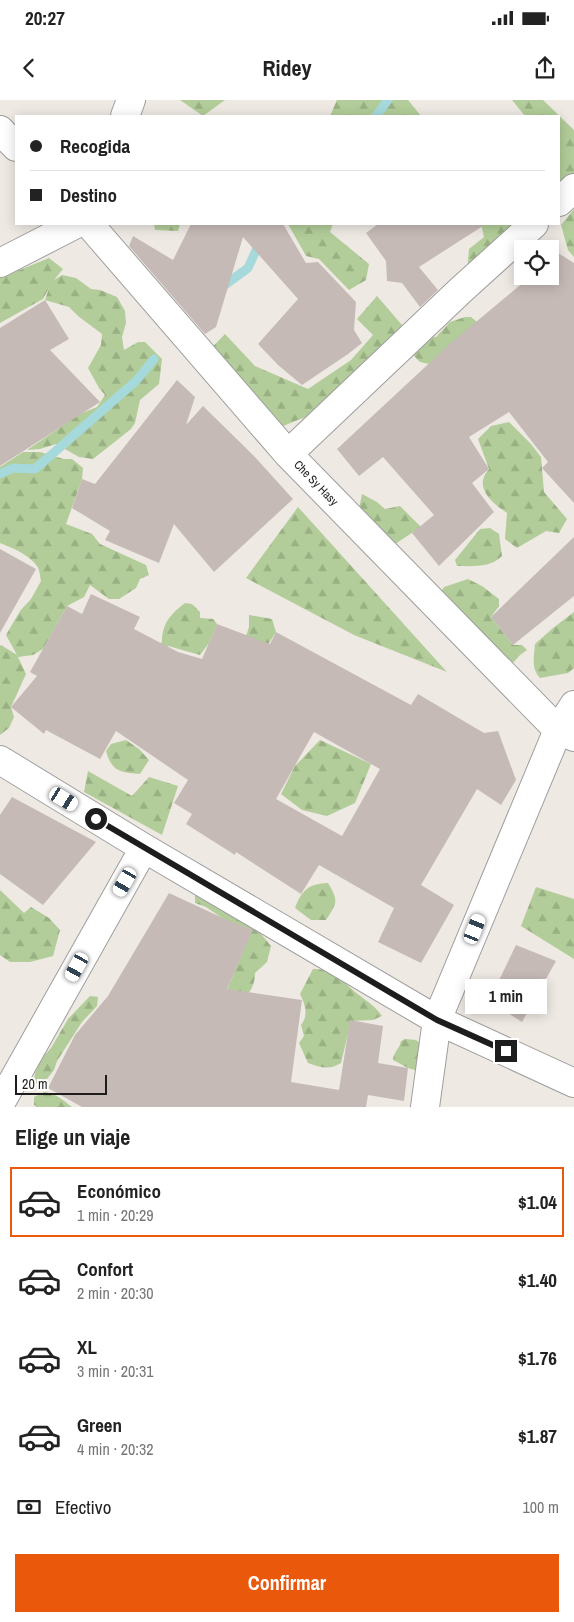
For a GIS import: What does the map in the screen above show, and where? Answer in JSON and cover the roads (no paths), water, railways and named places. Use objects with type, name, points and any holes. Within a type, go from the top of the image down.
[{"type":"street","points":[[124,115],[131,100]]},
{"type":"street","points":[[0,130],[15,146]]},
{"type":"street","points":[[560,201],[574,188]]},
{"type":"street","points":[[0,263],[74,225]]},
{"type":"street","name":"Che Sy Hasy","points":[[90,225],[288,454],[566,733]]},
{"type":"street","points":[[288,454],[462,289],[533,225]]},
{"type":"street","points":[[425,1107],[437,1020],[566,733],[574,705]]},
{"type":"street","points":[[0,760],[144,848],[437,1020],[574,1083]]},
{"type":"street","points":[[0,1104],[144,848]]},
{"type":"waterway","points":[[377,115],[388,100]]},
{"type":"waterway","points":[[222,287],[248,268],[268,225]]},
{"type":"waterway","points":[[0,474],[13,468],[35,469],[136,381],[154,359]]}]
